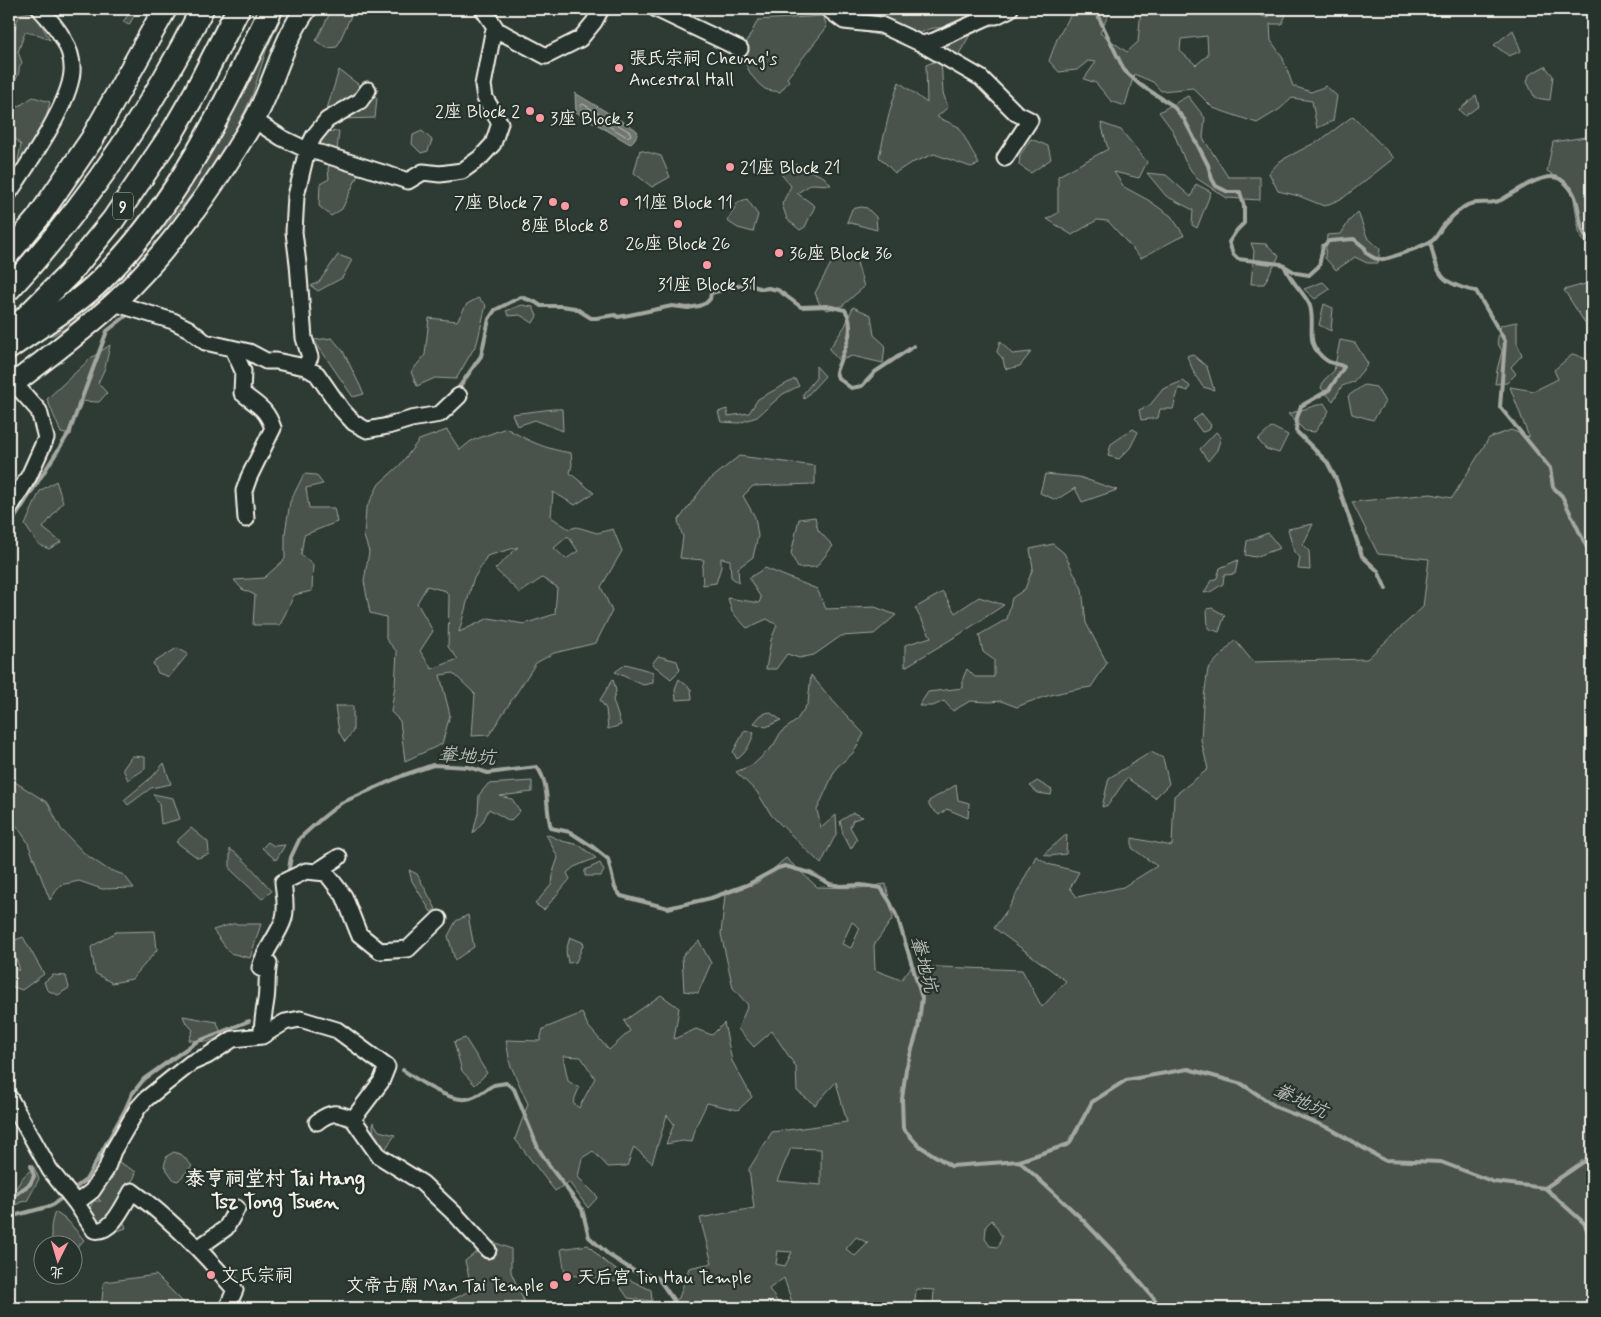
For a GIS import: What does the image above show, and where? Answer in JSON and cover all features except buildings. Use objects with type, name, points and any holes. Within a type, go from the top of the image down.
[{"type":"highway","points":[[9,253],[38,218],[92,139],[165,9]]},
{"type":"highway","name":"9","points":[[9,289],[86,198],[142,114],[202,9]]},
{"type":"highway","name":"9","points":[[9,335],[69,274],[113,220],[172,133],[195,93],[238,9]]},
{"type":"highway","points":[[9,348],[90,290],[122,258],[154,220],[182,178],[233,89],[271,9]]},
{"type":"main road","points":[[11,385],[127,307],[160,255],[214,184],[254,120],[266,97],[289,38],[306,9]]},
{"type":"street","points":[[9,193],[49,129],[65,96],[72,72],[68,49],[56,25],[40,9]]},
{"type":"street","points":[[483,9],[497,30],[546,56],[580,39],[594,22],[601,9]]},
{"type":"street","points":[[656,9],[740,49]]},
{"type":"street","points":[[828,9],[844,21],[881,25],[922,44],[982,78],[1016,113],[1030,120],[1006,158]]},
{"type":"street","points":[[922,44],[934,41],[1010,9]]},
{"type":"street","points":[[254,120],[282,138],[307,150],[320,152],[408,181],[423,172],[440,174],[462,171],[480,158],[492,144],[500,123],[485,98],[483,85],[493,33],[497,30]]},
{"type":"street","points":[[368,90],[360,101],[327,120],[314,136],[307,150],[296,196],[294,232],[307,363],[342,410],[354,423],[367,430],[440,414],[459,396]]},
{"type":"street","points":[[127,307],[173,321],[189,329],[205,342],[250,352],[266,361],[307,363]]},
{"type":"street","points":[[233,349],[243,371],[242,393],[262,408],[269,416],[273,428],[244,491],[246,519]]},
{"type":"street","points":[[9,509],[29,476],[46,438],[39,410],[11,385]]},
{"type":"street","points":[[316,872],[339,857]]},
{"type":"street","points":[[267,971],[260,968],[262,960],[284,918],[283,882],[306,870],[326,874],[344,896],[359,934],[380,951],[408,949],[438,919]]},
{"type":"street","points":[[262,1036],[262,1016],[266,998],[267,971],[271,954],[276,944]]},
{"type":"street","points":[[74,1200],[92,1191],[106,1170],[113,1151],[138,1108],[146,1099],[191,1063],[207,1056],[233,1039],[262,1036],[285,1022],[300,1019],[336,1030],[387,1068],[381,1082],[353,1119]]},
{"type":"street","points":[[9,1097],[50,1170],[74,1200],[94,1230],[98,1231],[111,1225],[132,1191],[155,1207],[198,1248],[235,1290],[227,1308]]},
{"type":"street","points":[[317,1122],[325,1116],[338,1112],[353,1119],[378,1156],[422,1183],[456,1215],[488,1250]]},
{"type":"street","points":[[198,1248],[226,1228],[237,1208]]},
{"type":"shaded area","points":[[132,9],[152,9],[149,14],[135,14],[129,25],[123,22]]},
{"type":"shaded area","points":[[278,9],[285,9],[266,51],[252,96],[232,138],[197,188],[112,286],[66,328],[53,335],[38,336],[101,285]]},
{"type":"shaded area","points":[[332,9],[354,9],[337,47],[327,48],[316,41]]},
{"type":"shaded area","points":[[828,9],[1024,9],[998,18],[971,33],[956,59],[949,54],[947,48],[951,40],[959,33],[943,28],[932,28],[908,41],[853,30],[853,20]]},
{"type":"shaded area","points":[[1089,9],[1111,9],[1100,33],[1127,52],[1138,42],[1141,9],[1243,9],[1268,18],[1276,9],[1288,10],[1282,24],[1270,24],[1271,41],[1282,56],[1293,86],[1311,92],[1326,86],[1337,96],[1333,121],[1317,128],[1312,101],[1292,98],[1280,109],[1257,123],[1213,108],[1193,88],[1161,91],[1153,82],[1134,74],[1125,106],[1111,101],[1096,83],[1084,79],[1096,62],[1088,61],[1077,70],[1059,72],[1049,61],[1057,39],[1073,11],[1085,14]],"holes":[[[1207,36],[1208,55],[1196,65],[1180,51],[1181,39]]]},
{"type":"shaded area","points":[[34,12],[50,40],[40,35],[25,32],[18,52],[22,63],[9,94],[9,54],[19,14]]},
{"type":"shaded area","points":[[823,16],[827,27],[787,78],[789,81],[780,92],[767,90],[760,85],[749,71],[741,47],[744,47],[758,20]]},
{"type":"shaded area","points":[[1513,30],[1521,51],[1509,56],[1494,45]]},
{"type":"shaded area","points":[[941,59],[943,93],[948,107],[937,117],[959,127],[979,164],[971,167],[934,154],[909,164],[895,173],[879,157],[899,82],[927,103],[926,65]]},
{"type":"shaded area","points":[[1545,66],[1553,76],[1550,100],[1535,98],[1527,82],[1529,75]]},
{"type":"shaded area","points":[[339,70],[377,98],[375,118],[341,119],[326,112]]},
{"type":"shaded area","points":[[1476,95],[1479,106],[1465,116],[1459,110]]},
{"type":"shaded area","points":[[1188,96],[1205,118],[1203,138],[1228,177],[1260,177],[1260,200],[1227,198],[1196,178],[1185,161],[1173,131],[1159,112]]},
{"type":"shaded area","points":[[33,97],[50,102],[43,130],[26,165],[18,160],[21,145],[10,128],[9,109],[16,108]]},
{"type":"shaded area","points":[[1353,116],[1394,158],[1343,198],[1324,206],[1299,196],[1278,191],[1269,173],[1280,161],[1322,139]]},
{"type":"shaded area","points":[[1101,123],[1121,130],[1147,162],[1139,178],[1114,172],[1124,187],[1148,200],[1171,216],[1184,235],[1141,258],[1108,221],[1097,220],[1072,235],[1047,219],[1058,213],[1058,176],[1108,149]]},
{"type":"shaded area","points":[[339,131],[337,151],[318,157],[307,133]]},
{"type":"shaded area","points":[[422,131],[432,140],[428,151],[421,153],[412,144],[413,135]]},
{"type":"shaded area","points":[[1592,136],[1592,248],[1580,237],[1572,187],[1547,171],[1553,142]]},
{"type":"shaded area","points":[[1031,139],[1048,146],[1051,159],[1031,173],[1019,165],[1020,155]]},
{"type":"shaded area","points":[[640,150],[661,156],[670,177],[652,187],[634,173]]},
{"type":"shaded area","points":[[788,161],[824,177],[831,185],[812,184],[797,193],[815,206],[805,227],[800,230],[787,219],[782,204],[791,186],[781,174]]},
{"type":"shaded area","points":[[330,163],[359,173],[342,209],[331,216],[319,206],[320,184],[329,179],[328,169]]},
{"type":"shaded area","points":[[1147,173],[1166,175],[1191,197],[1196,184],[1211,192],[1197,228],[1192,225],[1193,210],[1166,196]]},
{"type":"shaded area","points":[[747,199],[758,215],[753,232],[738,228],[727,221],[738,202]]},
{"type":"shaded area","points":[[867,208],[876,217],[877,230],[847,222],[852,209]]},
{"type":"shaded area","points":[[1358,212],[1367,237],[1380,249],[1378,263],[1367,263],[1355,257],[1336,270],[1325,258],[1327,235],[1341,234],[1349,221]]},
{"type":"shaded area","points":[[1251,243],[1266,244],[1279,256],[1264,284],[1251,284],[1254,251]]},
{"type":"shaded area","points":[[338,255],[352,260],[342,278],[318,291],[311,286],[319,282]]},
{"type":"shaded area","points":[[841,257],[857,262],[864,287],[842,306],[827,310],[820,305],[815,293],[834,258]]},
{"type":"shaded area","points":[[1323,282],[1330,289],[1315,299],[1304,289]]},
{"type":"shaded area","points":[[1592,282],[1592,334],[1564,290]]},
{"type":"shaded area","points":[[478,298],[486,305],[477,343],[456,379],[435,378],[417,386],[411,372],[425,355],[429,318],[457,321],[467,304]]},
{"type":"shaded area","points":[[1324,304],[1333,308],[1331,331],[1319,325]]},
{"type":"shaded area","points":[[522,305],[533,307],[537,316],[533,323],[520,315],[509,316],[506,311]]},
{"type":"shaded area","points":[[853,307],[871,315],[874,335],[885,345],[883,363],[852,356],[839,361],[829,349],[845,326]]},
{"type":"shaded area","points":[[1517,322],[1517,343],[1522,355],[1511,367],[1516,374],[1507,383],[1495,384],[1502,351],[1497,342],[1501,325]]},
{"type":"shaded area","points":[[332,338],[343,351],[364,394],[353,397],[314,340]]},
{"type":"shaded area","points":[[1340,340],[1355,343],[1368,364],[1353,382],[1342,386],[1333,401],[1321,388],[1324,380],[1334,371]]},
{"type":"shaded area","points":[[1000,341],[1012,354],[1031,352],[1020,366],[1005,368],[1003,359],[997,352]]},
{"type":"shaded area","points":[[110,345],[105,368],[98,383],[107,393],[99,402],[78,401],[71,435],[61,433],[47,399],[91,358]]},
{"type":"shaded area","points":[[1192,354],[1207,367],[1214,390],[1203,387],[1195,375],[1187,356]]},
{"type":"shaded area","points":[[1573,354],[1586,359],[1592,357],[1592,1308],[662,1308],[679,1298],[689,1268],[712,1263],[700,1218],[754,1208],[749,1169],[772,1132],[847,1122],[836,1082],[815,1105],[797,1091],[796,1067],[772,1031],[754,1047],[738,1029],[748,1005],[733,988],[721,934],[725,895],[757,883],[786,858],[817,887],[859,888],[886,884],[893,918],[874,945],[875,970],[901,980],[912,966],[1022,970],[1042,1007],[1066,981],[994,928],[1010,906],[1036,856],[1048,864],[1079,872],[1070,888],[1077,897],[1123,887],[1157,866],[1132,848],[1132,838],[1172,846],[1174,796],[1208,769],[1201,740],[1203,704],[1208,669],[1235,640],[1253,662],[1367,659],[1423,607],[1429,559],[1378,554],[1352,502],[1431,494],[1452,498],[1489,438],[1511,430],[1529,437],[1510,387],[1534,391],[1558,379],[1554,370]],"holes":[[[852,922],[860,928],[851,948],[842,944]],[[791,1148],[821,1149],[821,1185],[777,1181]],[[992,1220],[1002,1237],[998,1247],[990,1246],[985,1239],[986,1226]],[[856,1237],[868,1243],[855,1256],[846,1249]],[[778,1251],[792,1252],[785,1266],[776,1264]],[[784,1278],[793,1306],[779,1304],[769,1289]],[[916,1289],[934,1290],[933,1305],[915,1301]]]},
{"type":"shaded area","points":[[816,366],[825,376],[804,399],[803,394],[816,378]]},
{"type":"shaded area","points":[[795,379],[799,386],[783,394],[757,417],[739,423],[721,422],[718,412],[727,409],[728,416],[749,413],[758,399]]},
{"type":"shaded area","points":[[1183,381],[1190,386],[1188,391],[1179,388],[1173,409],[1160,409],[1158,418],[1141,420],[1139,410],[1150,405],[1163,389]]},
{"type":"shaded area","points":[[1364,385],[1376,387],[1385,402],[1373,420],[1352,414],[1348,396]]},
{"type":"shaded area","points":[[1324,403],[1329,411],[1315,432],[1305,431],[1288,414]]},
{"type":"shaded area","points":[[562,409],[563,431],[535,420],[517,426],[512,414]]},
{"type":"shaded area","points":[[1202,414],[1211,425],[1209,430],[1202,432],[1193,420]]},
{"type":"shaded area","points":[[1272,427],[1288,435],[1279,453],[1266,449],[1258,440]]},
{"type":"shaded area","points":[[506,428],[537,444],[571,453],[572,464],[570,473],[594,493],[575,505],[553,492],[551,517],[569,529],[577,527],[597,533],[613,529],[622,551],[601,587],[612,611],[596,643],[554,653],[536,663],[489,735],[472,736],[475,694],[453,673],[440,675],[450,715],[442,744],[405,761],[400,721],[391,712],[397,652],[386,639],[386,617],[370,613],[364,581],[369,552],[364,536],[366,509],[379,484],[400,465],[419,440],[447,430],[460,450],[471,441]],"holes":[[[568,536],[578,551],[566,559],[554,548]],[[518,547],[495,569],[520,593],[542,578],[557,587],[555,614],[524,624],[489,618],[459,632],[473,580],[487,556]],[[427,586],[446,591],[449,597],[448,647],[458,659],[432,669],[420,651],[433,631],[417,603]]]},
{"type":"shaded area","points":[[1133,429],[1138,432],[1130,448],[1119,459],[1108,456],[1111,444]]},
{"type":"shaded area","points":[[1216,432],[1221,437],[1217,450],[1208,461],[1200,449]]},
{"type":"shaded area","points":[[739,456],[815,466],[815,484],[753,486],[743,496],[755,517],[758,536],[753,557],[738,568],[739,583],[731,577],[730,560],[721,558],[721,567],[716,583],[703,585],[702,569],[704,560],[680,558],[683,537],[678,521],[706,483]]},
{"type":"shaded area","points":[[304,474],[316,475],[323,484],[306,488],[309,508],[334,508],[337,522],[304,535],[301,555],[313,564],[312,591],[294,595],[280,625],[253,625],[255,595],[242,589],[234,580],[264,578],[285,559],[285,533],[290,502]]},
{"type":"shaded area","points":[[1045,474],[1079,477],[1117,490],[1082,502],[1075,488],[1056,500],[1040,493]]},
{"type":"shaded area","points":[[56,481],[63,502],[43,528],[61,542],[49,549],[38,544],[25,525],[40,491]]},
{"type":"shaded area","points":[[815,517],[818,530],[833,546],[816,567],[798,568],[791,554],[799,519]]},
{"type":"shaded area","points":[[1313,524],[1303,545],[1309,551],[1310,570],[1298,569],[1300,557],[1294,552],[1288,529]]},
{"type":"shaded area","points":[[1268,533],[1280,548],[1255,557],[1245,555],[1247,541]]},
{"type":"shaded area","points":[[1053,544],[1064,553],[1082,589],[1086,623],[1107,663],[1091,687],[1053,694],[1017,707],[1001,701],[970,701],[953,711],[944,701],[933,706],[919,706],[928,692],[963,688],[963,678],[967,669],[975,677],[994,677],[994,660],[983,652],[979,635],[1007,619],[1012,598],[1025,589],[1033,568],[1030,549]]},
{"type":"shaded area","points":[[1238,560],[1235,574],[1224,575],[1223,584],[1210,592],[1204,593],[1211,581],[1217,578],[1220,568]]},
{"type":"shaded area","points":[[765,568],[817,589],[826,609],[875,607],[896,615],[874,634],[841,636],[814,655],[799,658],[787,654],[776,669],[766,669],[771,640],[777,625],[767,619],[747,628],[732,612],[728,598],[759,603],[761,598],[749,578]]},
{"type":"shaded area","points":[[943,592],[955,613],[979,597],[1004,605],[905,667],[905,645],[931,637],[915,608]]},
{"type":"shaded area","points":[[1212,608],[1225,615],[1219,632],[1208,628],[1207,609]]},
{"type":"shaded area","points":[[177,648],[188,654],[169,677],[158,673],[153,663]]},
{"type":"shaded area","points":[[658,656],[677,661],[680,670],[671,679],[652,664]]},
{"type":"shaded area","points":[[626,664],[653,672],[653,683],[643,685],[615,672]]},
{"type":"shaded area","points":[[811,675],[864,734],[853,753],[836,768],[817,810],[821,828],[836,815],[837,832],[821,864],[772,816],[757,792],[736,772],[754,764],[773,746],[781,732],[796,721],[808,703]]},
{"type":"shaded area","points":[[613,679],[616,691],[613,700],[621,725],[608,729],[606,709],[600,700]]},
{"type":"shaded area","points":[[679,679],[691,689],[692,699],[676,700],[675,689]]},
{"type":"shaded area","points":[[335,706],[353,706],[353,731],[345,742],[339,732]]},
{"type":"shaded area","points":[[769,712],[781,720],[766,727],[754,723],[761,715]]},
{"type":"shaded area","points":[[745,730],[754,733],[746,751],[737,759],[733,752]]},
{"type":"shaded area","points":[[1151,752],[1163,758],[1169,784],[1155,798],[1127,778],[1108,805],[1102,807],[1109,778]]},
{"type":"shaded area","points":[[132,756],[145,757],[145,769],[128,780],[123,769]]},
{"type":"shaded area","points":[[164,763],[171,784],[151,788],[128,805],[124,800],[153,776]]},
{"type":"shaded area","points":[[532,781],[532,792],[500,796],[512,799],[520,811],[510,821],[489,809],[482,823],[473,833],[478,813],[479,795],[488,784]]},
{"type":"shaded area","points":[[1037,781],[1052,790],[1051,795],[1038,793],[1030,786]]},
{"type":"shaded area","points":[[15,782],[48,803],[61,829],[85,854],[107,869],[124,875],[134,888],[102,889],[79,881],[60,885],[50,900],[27,841],[12,819],[9,818],[9,797]]},
{"type":"shaded area","points":[[956,785],[958,800],[969,803],[968,818],[947,809],[939,815],[929,806],[929,801]]},
{"type":"shaded area","points":[[153,794],[173,798],[180,819],[161,824],[159,804]]},
{"type":"shaded area","points":[[853,813],[863,817],[853,820],[850,827],[857,839],[851,849],[843,834],[840,821]]},
{"type":"shaded area","points":[[191,828],[208,842],[209,854],[198,858],[176,842]]},
{"type":"shaded area","points":[[546,834],[562,841],[579,845],[596,858],[574,867],[567,873],[570,879],[544,910],[535,904],[552,884],[558,858]]},
{"type":"shaded area","points":[[1067,834],[1066,854],[1049,856],[1044,854]]},
{"type":"shaded area","points":[[268,842],[274,846],[285,845],[276,860],[262,848]]},
{"type":"shaded area","points":[[230,849],[247,863],[272,891],[262,899],[230,869]]},
{"type":"shaded area","points":[[600,863],[604,871],[601,876],[585,876],[585,870]]},
{"type":"shaded area","points":[[409,870],[417,874],[436,909],[431,912],[412,881]]},
{"type":"shaded area","points":[[468,915],[474,947],[455,960],[448,936],[456,921]]},
{"type":"shaded area","points":[[232,924],[261,924],[250,958],[230,953],[213,930]]},
{"type":"shaded area","points":[[155,931],[157,950],[132,979],[112,983],[95,973],[91,947],[116,932]]},
{"type":"shaded area","points":[[23,937],[44,974],[22,990],[11,986],[9,983],[9,959],[18,971],[19,967],[10,942]]},
{"type":"shaded area","points":[[570,937],[584,943],[576,962],[568,963],[566,951]]},
{"type":"shaded area","points":[[699,941],[711,963],[698,993],[684,991],[682,956]]},
{"type":"shaded area","points":[[53,975],[66,976],[69,988],[58,995],[47,990],[44,982]]},
{"type":"shaded area","points":[[661,995],[679,1008],[674,1039],[696,1029],[712,1035],[724,1023],[732,1061],[752,1097],[738,1110],[707,1103],[696,1126],[692,1142],[682,1141],[666,1144],[674,1124],[667,1115],[652,1163],[634,1147],[627,1166],[608,1167],[593,1151],[582,1158],[578,1177],[598,1197],[588,1208],[569,1182],[555,1191],[515,1139],[528,1104],[510,1064],[506,1040],[540,1041],[543,1029],[582,1013],[588,1026],[609,1050],[630,1031],[624,1021]],"holes":[[[563,1056],[581,1057],[595,1078],[579,1108],[573,1103],[579,1088],[568,1081]]]},
{"type":"shaded area","points":[[183,1016],[217,1022],[222,1036],[207,1042],[189,1040],[193,1030]]},
{"type":"shaded area","points":[[465,1038],[487,1073],[475,1085],[462,1071],[454,1042]]},
{"type":"shaded area","points":[[373,1122],[379,1131],[395,1135],[386,1148],[390,1154],[389,1169],[374,1163]]},
{"type":"shaded area","points":[[174,1152],[182,1155],[192,1166],[178,1181],[174,1180],[164,1166],[167,1156]]},
{"type":"shaded area","points":[[119,1162],[136,1172],[134,1178],[113,1205],[121,1215],[126,1228],[109,1234],[88,1213],[93,1201],[101,1201],[97,1198]]},
{"type":"shaded area","points":[[34,1167],[39,1179],[27,1201],[21,1202],[9,1209],[9,1193],[16,1188],[23,1177]]},
{"type":"shaded area","points":[[55,1212],[68,1221],[79,1234],[52,1234],[52,1220]]},
{"type":"shaded area","points":[[491,1241],[511,1249],[511,1272],[527,1308],[477,1308],[476,1301],[468,1308],[432,1308],[472,1289],[465,1261]]},
{"type":"shaded area","points":[[588,1245],[603,1260],[628,1279],[651,1290],[652,1301],[628,1298],[617,1282],[594,1277],[565,1275],[561,1249]]},
{"type":"shaded area","points":[[156,1275],[189,1308],[101,1308],[104,1282]]},
{"type":"water","points":[[575,93],[635,129],[638,132],[634,140],[630,144],[576,112]]},
{"type":"waterway","points":[[1098,9],[1099,18],[1124,70],[1139,84],[1172,105],[1184,119],[1208,165],[1216,186],[1228,192],[1240,192],[1244,206],[1244,223],[1229,242],[1233,254],[1238,259],[1281,264],[1296,273],[1309,275],[1319,266],[1323,246],[1329,241],[1354,239],[1365,248],[1366,253],[1370,256],[1378,259],[1387,258],[1430,242],[1449,220],[1468,205],[1496,202],[1538,180],[1554,177],[1569,186],[1574,194],[1582,228],[1592,245]]},
{"type":"waterway","points":[[1430,242],[1436,265],[1443,277],[1454,284],[1476,291],[1505,341],[1500,407],[1550,468],[1553,487],[1562,496],[1592,558]]},
{"type":"waterway","points":[[1285,267],[1290,278],[1310,306],[1312,341],[1319,354],[1326,360],[1344,367],[1329,390],[1301,406],[1297,418],[1296,431],[1327,462],[1336,479],[1362,556],[1378,571],[1386,589]]},
{"type":"waterway","points":[[454,392],[481,356],[489,319],[495,310],[521,297],[541,306],[575,308],[591,318],[596,318],[615,315],[618,317],[672,306],[688,308],[699,306],[710,299],[711,293],[746,284],[763,289],[778,290],[801,307],[827,306],[845,310],[850,325],[848,341],[836,372],[838,378],[851,388],[862,386],[875,372],[914,346]]},
{"type":"waterway","points":[[9,527],[69,433],[107,331],[131,312]]},
{"type":"waterway","points":[[225,339],[242,344]]},
{"type":"waterway","points":[[380,421],[390,416],[404,414]]},
{"type":"waterway","name":"輋地坑","points":[[288,874],[291,857],[300,838],[321,819],[341,803],[404,775],[433,765],[468,767],[488,773],[537,767],[546,789],[551,828],[570,832],[608,859],[615,888],[621,896],[668,908],[711,898],[747,885],[785,866],[810,873],[830,884],[881,888],[898,919],[922,998],[918,1029],[906,1069],[902,1099],[903,1128],[918,1145],[951,1166],[1019,1161],[1069,1144],[1092,1102],[1126,1080],[1188,1069],[1242,1084],[1278,1108],[1329,1128],[1384,1160],[1441,1162],[1494,1182],[1545,1188],[1584,1223],[1592,1241]]},
{"type":"waterway","points":[[72,1190],[86,1180],[132,1094],[144,1079],[196,1042],[249,1021]]},
{"type":"waterway","points":[[403,1070],[433,1089],[458,1099],[474,1097],[491,1087],[506,1083],[514,1089],[538,1148],[582,1209],[589,1237],[609,1255],[634,1271],[658,1278],[679,1308]]},
{"type":"waterway","points":[[1545,1188],[1592,1156],[1592,1153]]},
{"type":"waterway","points":[[1019,1161],[1080,1217],[1123,1262],[1162,1308]]},
{"type":"waterway","points":[[9,1199],[30,1184],[34,1176],[31,1166]]},
{"type":"waterway","points":[[9,1217],[51,1206],[66,1195]]},
{"type":"place","name":"張氏宗祠 Cheung's Ancestral Hall","points":[[619,68]]},
{"type":"place","name":"2座 Block 2","points":[[530,111]]},
{"type":"place","name":"3座 Block 3","points":[[540,118]]},
{"type":"place","name":"21座 Block 21","points":[[730,167]]},
{"type":"place","name":"7座 Block 7","points":[[553,202]]},
{"type":"place","name":"11座 Block 11","points":[[624,202]]},
{"type":"place","name":"8座 Block 8","points":[[565,206]]},
{"type":"place","name":"26座 Block 26","points":[[678,224]]},
{"type":"place","name":"36座 Block 36","points":[[779,253]]},
{"type":"place","name":"31座 Block 31","points":[[707,265]]},
{"type":"place","name":"文氏宗祠","points":[[211,1275]]},
{"type":"place","name":"天后宮 Tin Hau Temple","points":[[567,1277]]},
{"type":"place","name":"文帝古廟 Man Tai Temple","points":[[554,1285]]},
{"type":"district","name":"泰亨祠堂村 Tai Hang Tsz Tong Tsuen","points":[[275,1190]]}]
